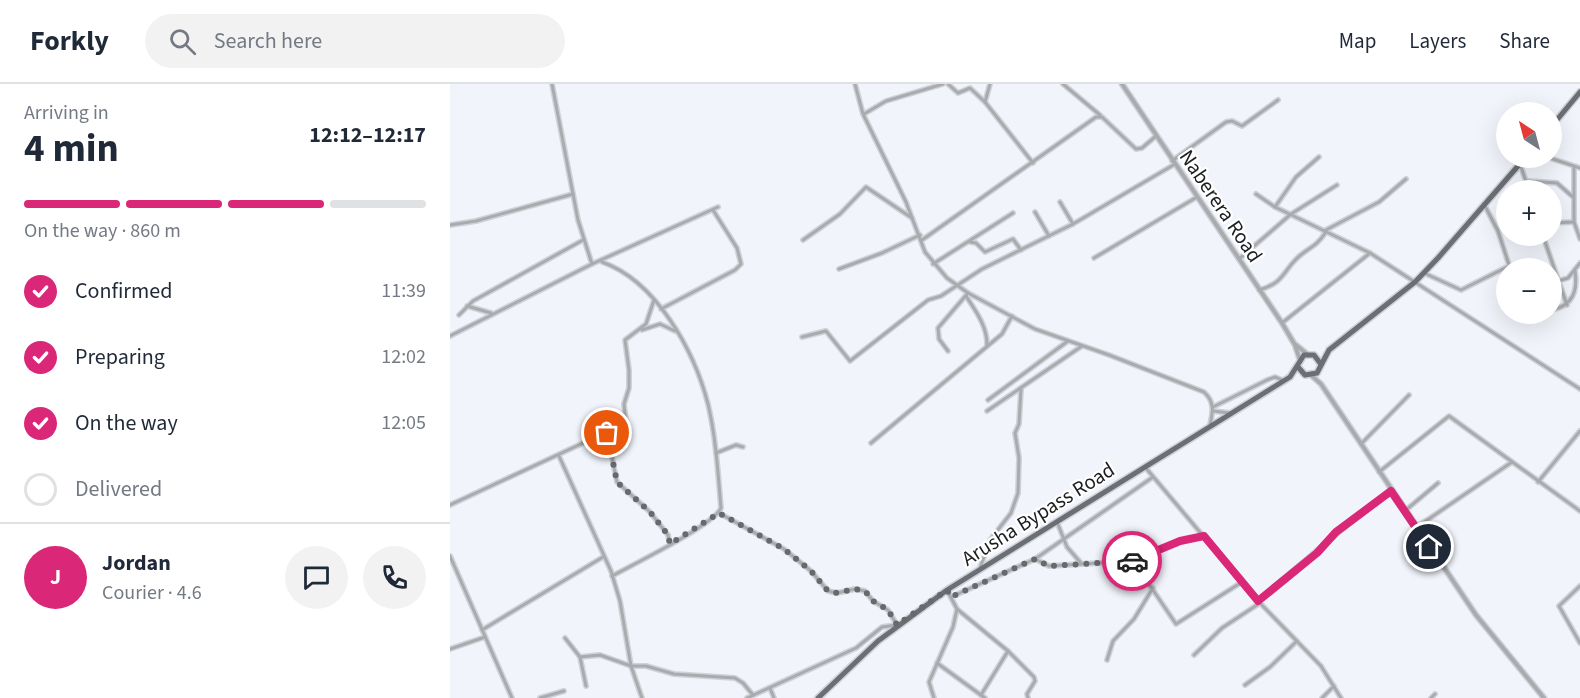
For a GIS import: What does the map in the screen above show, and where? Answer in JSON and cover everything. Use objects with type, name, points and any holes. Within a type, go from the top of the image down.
[{"type":"main road","points":[[1562,114],[1580,92]]},
{"type":"main road","name":"Arusha Bypass Road","points":[[818,698],[898,625],[947,590],[1282,380],[1290,376],[1308,375],[1319,371],[1320,363],[1329,350],[1415,282],[1517,168]]},
{"type":"main road","name":"Arusha Bypass Road","points":[[1290,376],[1299,363],[1311,354],[1329,350]]},
{"type":"main road","points":[[1311,354],[1320,363]]},
{"type":"main road","points":[[1299,363],[1308,375]]},
{"type":"street","points":[[552,84],[583,240],[592,264]]},
{"type":"street","points":[[863,114],[886,101],[943,84]]},
{"type":"street","points":[[948,84],[958,93],[970,88],[986,102],[1033,163]]},
{"type":"street","points":[[986,102],[990,84]]},
{"type":"street","points":[[1063,84],[1136,149],[1140,150],[1156,136]]},
{"type":"street","name":"Naberera Road","points":[[1122,84],[1282,323],[1295,345],[1299,363]]},
{"type":"street","points":[[856,85],[863,114],[933,264],[967,294],[1035,329],[1201,391],[1209,398],[1213,409],[1210,425]]},
{"type":"street","points":[[802,337],[826,331],[850,361],[928,300],[939,298],[972,274],[1073,224],[1174,162],[1226,122],[1232,121],[1242,126],[1278,100]]},
{"type":"street","points":[[922,240],[1096,117],[1101,117]]},
{"type":"street","points":[[1275,207],[1296,177],[1318,157]]},
{"type":"street","points":[[1562,162],[1580,168]]},
{"type":"street","points":[[1574,167],[1574,223],[1580,239]]},
{"type":"street","points":[[1259,290],[1279,280],[1300,255],[1318,245],[1325,231],[1379,202],[1406,179]]},
{"type":"street","points":[[1239,259],[1291,214],[1337,185]]},
{"type":"street","points":[[803,240],[840,214],[866,187],[913,219]]},
{"type":"street","points":[[1562,187],[1574,198]]},
{"type":"street","points":[[450,225],[476,221],[573,194]]},
{"type":"street","points":[[1256,194],[1275,207],[1370,253],[1580,389]]},
{"type":"street","points":[[1094,258],[1197,197]]},
{"type":"street","points":[[1060,202],[1073,224]]},
{"type":"street","points":[[1485,206],[1498,231],[1506,258]]},
{"type":"street","points":[[450,336],[592,264],[602,262],[718,207]]},
{"type":"street","points":[[661,309],[735,270],[741,264],[737,248],[713,210]]},
{"type":"street","points":[[933,264],[1013,213]]},
{"type":"street","points":[[1035,213],[1049,236]]},
{"type":"street","points":[[1562,223],[1580,225]]},
{"type":"street","points":[[839,269],[882,254],[920,235]]},
{"type":"street","points":[[968,242],[976,243],[985,252],[1013,239],[1020,250]]},
{"type":"street","points":[[459,315],[467,306],[583,240]]},
{"type":"street","points":[[1282,323],[1370,253]]},
{"type":"street","points":[[602,262],[626,273],[654,300],[690,356],[706,398],[716,453],[719,513]]},
{"type":"street","points":[[1562,280],[1568,278],[1580,263]]},
{"type":"street","points":[[1562,307],[1567,305],[1576,290],[1575,271]]},
{"type":"street","points":[[1424,272],[1461,290],[1496,273]]},
{"type":"street","points":[[1562,292],[1567,305]]},
{"type":"street","points":[[967,294],[980,316],[982,330],[988,336],[987,346]]},
{"type":"street","points":[[948,351],[939,339],[938,328],[967,294]]},
{"type":"street","points":[[638,332],[646,324],[654,300]]},
{"type":"street","points":[[467,306],[492,314]]},
{"type":"street","points":[[871,443],[1005,330],[1012,316]]},
{"type":"street","points":[[450,505],[559,456],[628,421],[624,408],[629,388],[625,342],[627,338],[657,324],[675,331]]},
{"type":"street","points":[[988,400],[1068,341]]},
{"type":"street","name":"Naberera Road","points":[[1295,345],[1311,354]]},
{"type":"street","points":[[987,411],[1082,346]]},
{"type":"street","points":[[1319,371],[1321,384]]},
{"type":"street","points":[[1308,375],[1321,384],[1476,615],[1544,698]]},
{"type":"street","points":[[1213,409],[1267,380],[1275,378],[1282,380]]},
{"type":"street","points":[[980,569],[987,546],[1011,513],[1018,493],[1019,458],[1015,433],[1019,424],[1021,389]]},
{"type":"street","points":[[1360,444],[1409,395]]},
{"type":"street","points":[[1213,409],[1231,413]]},
{"type":"street","points":[[1379,472],[1449,416],[1580,512]]},
{"type":"street","points":[[1538,482],[1580,431]]},
{"type":"street","points":[[607,433],[617,482],[650,512],[668,535],[670,544]]},
{"type":"street","points":[[716,453],[736,444],[743,447]]},
{"type":"street","points":[[559,456],[621,601],[631,666],[642,698]]},
{"type":"street","points":[[1416,528],[1512,462]]},
{"type":"street","points":[[1145,467],[1259,602],[1321,666],[1341,698]]},
{"type":"street","points":[[951,597],[1035,559],[1154,477]]},
{"type":"street","points":[[1405,511],[1438,483]]},
{"type":"street","points":[[1194,655],[1222,628],[1259,602],[1317,553],[1336,532],[1391,491]]},
{"type":"street","points":[[612,576],[670,544],[719,513]]},
{"type":"street","points":[[719,513],[784,549],[811,571],[828,591],[837,593],[855,589],[865,591],[873,601],[888,610],[898,625],[884,627],[856,648],[747,698]]},
{"type":"street","points":[[1057,522],[1070,550],[1082,563]]},
{"type":"street","points":[[1035,559],[1049,566],[1133,561],[1180,541],[1204,536]]},
{"type":"street","points":[[450,556],[512,698]]},
{"type":"street","points":[[482,630],[603,557]]},
{"type":"street","points":[[1133,561],[1177,624],[1242,582]]},
{"type":"street","points":[[1580,586],[1559,606],[1580,643]]},
{"type":"street","points":[[1107,660],[1113,641],[1134,619],[1153,588]]},
{"type":"street","points":[[947,590],[957,609],[1008,651],[1034,678],[1027,693],[1028,698]]},
{"type":"street","points":[[934,698],[928,683],[957,609]]},
{"type":"street","points":[[450,649],[485,637]]},
{"type":"street","points":[[565,638],[580,657],[586,686]]},
{"type":"street","points":[[1245,685],[1275,663],[1298,641]]},
{"type":"street","points":[[937,663],[983,696],[1008,651]]},
{"type":"street","points":[[580,657],[600,655],[631,666],[646,666],[674,674],[735,678],[743,683],[753,695]]},
{"type":"street","points":[[1322,698],[1334,686]]},
{"type":"street","points":[[770,688],[774,698]]},
{"type":"street","points":[[540,698],[564,691]]},
{"type":"street","points":[[1431,698],[1435,694]]},
{"type":"way so far","points":[[607,433],[617,482],[629,490],[650,512],[668,535],[670,544],[719,513],[772,540],[796,557],[828,591],[833,593],[855,589],[865,591],[873,601],[888,610],[897,625],[947,590],[951,597],[1035,559],[1045,566],[1132,561]]},
{"type":"route","points":[[1132,561],[1142,559],[1188,538],[1204,536],[1258,601],[1317,553],[1336,532],[1391,491],[1429,547]]}]
